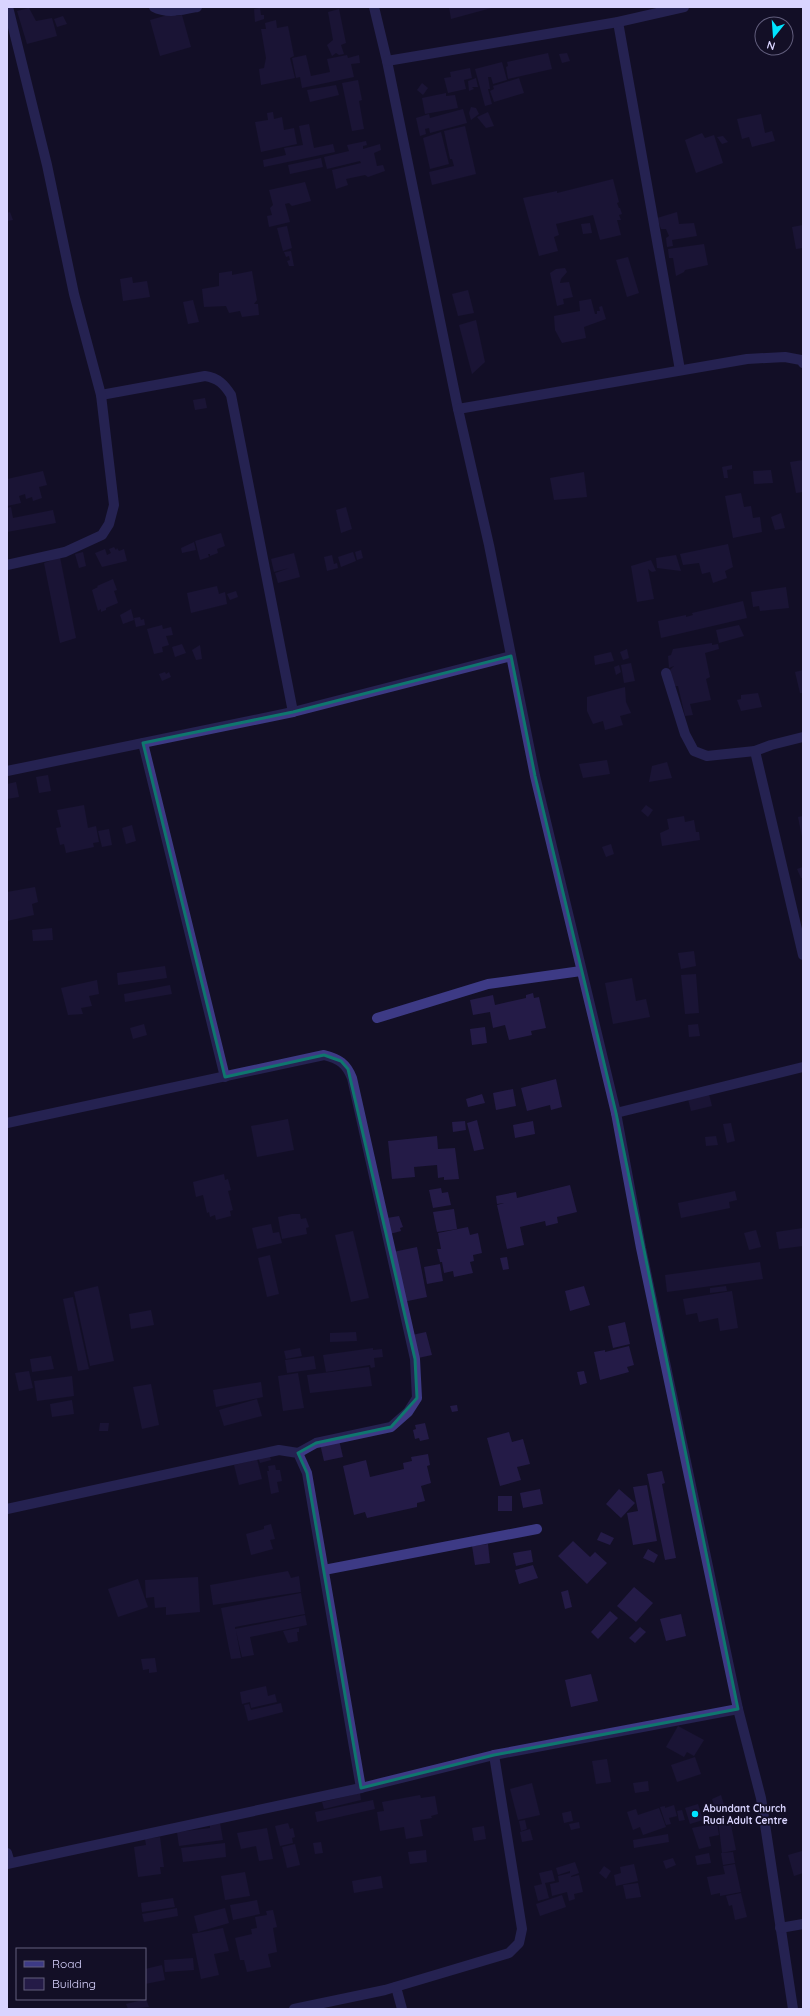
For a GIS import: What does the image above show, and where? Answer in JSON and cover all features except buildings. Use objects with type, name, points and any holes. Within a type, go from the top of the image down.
[{"type":"street","points":[[7,564],[66,552],[102,535],[110,524],[114,505],[101,396],[74,294],[47,164],[8,7]]},
{"type":"street","points":[[154,7],[159,10],[180,11],[197,7]]},
{"type":"street","points":[[374,7],[387,60],[458,409],[489,545],[535,776],[616,1112],[641,1248],[738,1709],[760,1798],[792,2009]]},
{"type":"street","points":[[387,60],[618,22],[684,7]]},
{"type":"street","points":[[618,22],[680,370]]},
{"type":"street","points":[[458,409],[747,359],[786,357],[801,360],[803,363]]},
{"type":"street","points":[[101,396],[205,376],[214,378],[224,384],[232,395],[293,712]]},
{"type":"street","points":[[7,771],[293,712],[511,656]]},
{"type":"street","points":[[666,673],[685,734],[694,751],[707,756],[755,751],[770,745],[803,737]]},
{"type":"street","points":[[143,743],[225,1077]]},
{"type":"street","points":[[755,751],[803,955]]},
{"type":"street","points":[[377,1018],[488,984],[581,971]]},
{"type":"street","points":[[7,1123],[324,1055],[341,1061],[348,1069],[354,1085],[415,1359],[417,1398],[408,1412],[391,1427],[316,1443],[298,1453],[278,1450],[7,1509]]},
{"type":"street","points":[[616,1112],[803,1066]]},
{"type":"street","points":[[298,1453],[307,1474],[361,1788]]},
{"type":"street","points":[[324,1570],[537,1529]]},
{"type":"street","points":[[8,1860],[361,1788],[494,1755],[738,1709]]},
{"type":"street","points":[[294,2009],[396,1987],[509,1953],[519,1943],[522,1929],[494,1755]]},
{"type":"street","points":[[780,1928],[803,1924]]},
{"type":"street","points":[[396,1987],[402,2009]]},
{"type":"highlighted area","points":[[511,656],[535,776],[616,1113],[738,1709],[494,1755],[361,1788],[307,1473],[298,1453],[316,1443],[391,1427],[417,1398],[415,1359],[348,1069],[341,1061],[324,1055],[225,1077],[143,743],[293,712]]},
{"type":"place","name":"Abundant Church Ruai Adult Centre","points":[[695,1814]]}]
